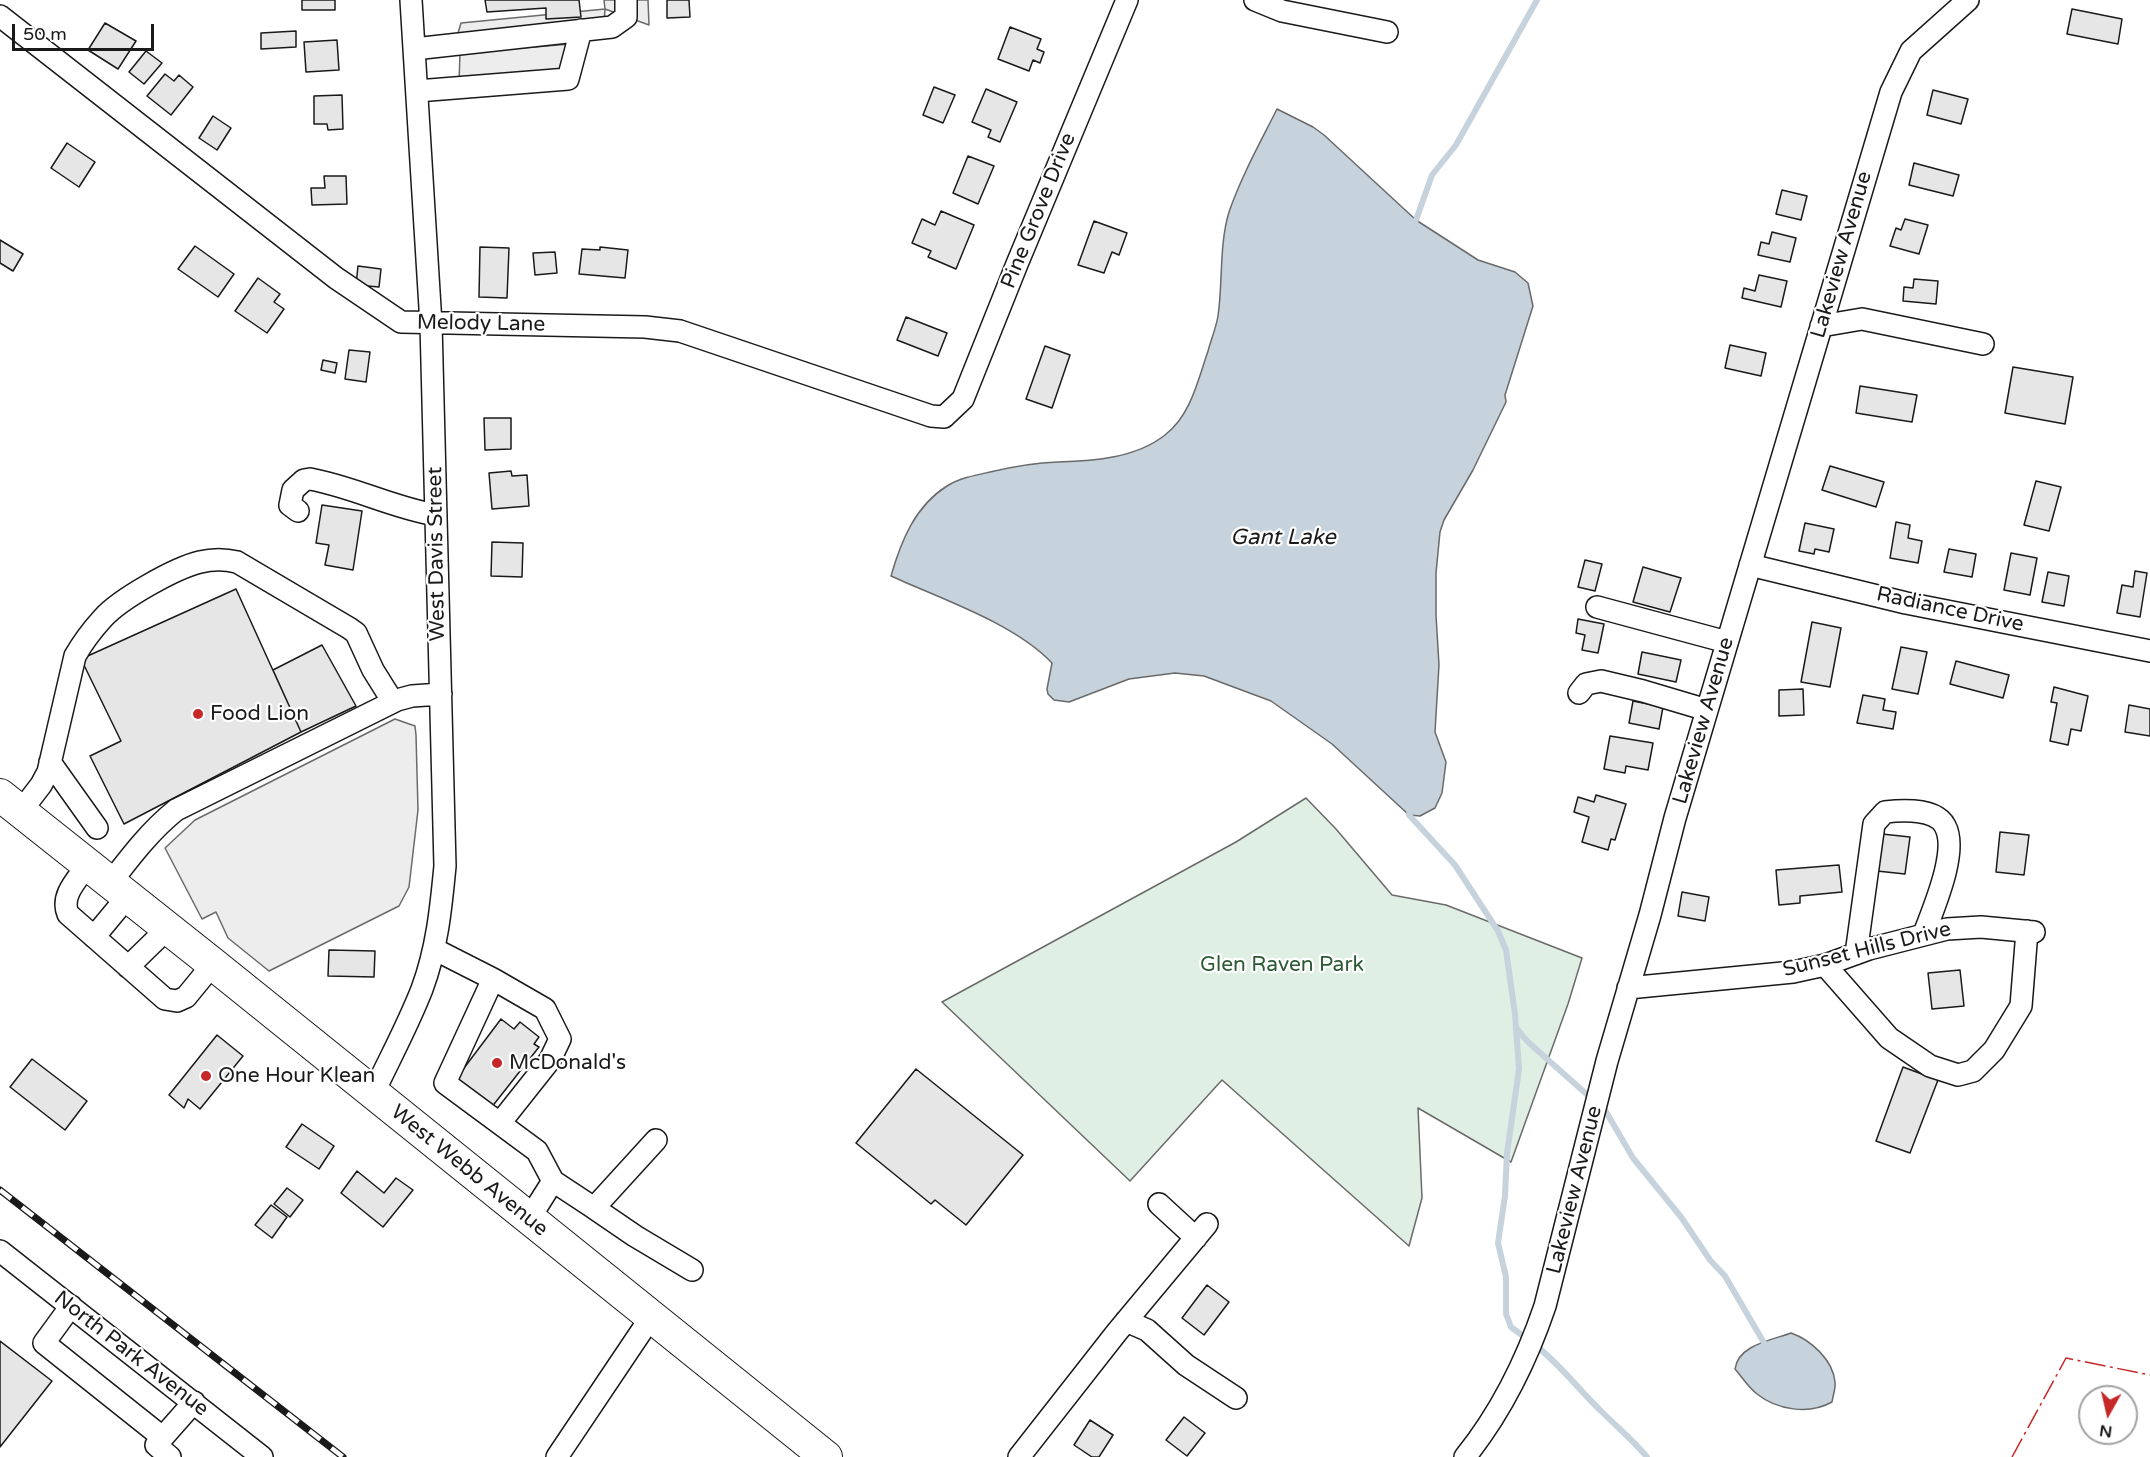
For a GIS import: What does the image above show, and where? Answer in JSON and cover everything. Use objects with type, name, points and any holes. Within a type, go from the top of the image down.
[{"type":"highway","name":"West Webb Avenue","points":[[10,803],[826,1457]]},
{"type":"street","name":"West Davis Street","points":[[373,1094],[422,988],[434,949],[441,913],[445,866],[431,324],[411,0]]},
{"type":"street","points":[[414,49],[612,27],[626,17],[626,0]]},
{"type":"street","name":"Pine Grove Drive","points":[[944,417],[963,399],[1126,0]]},
{"type":"street","points":[[1255,0],[1282,11],[1387,32]]},
{"type":"street","name":"Lakeview Avenue","points":[[1465,1457],[1491,1423],[1513,1387],[1534,1339],[1545,1306],[1607,1061],[1707,710],[1891,92],[1911,51],[1968,0]]},
{"type":"street","name":"Melody Lane","points":[[0,16],[336,278],[401,322],[645,327],[680,331],[931,416],[944,417]]},
{"type":"street","points":[[417,91],[568,79],[581,30]]},
{"type":"street","points":[[1821,326],[1862,319],[1983,344]]},
{"type":"street","points":[[298,511],[290,505],[292,490],[304,480],[310,479],[381,499],[409,510],[436,515]]},
{"type":"street","points":[[10,803],[41,785],[50,762],[75,656],[84,639],[104,616],[126,598],[201,561],[237,562],[356,633],[373,670],[393,702]]},
{"type":"street","name":"Radiance Drive","points":[[1750,565],[1906,603],[2150,651]]},
{"type":"street","points":[[1597,607],[1727,642]]},
{"type":"street","points":[[1579,693],[1586,684],[1601,681],[1707,710]]},
{"type":"street","points":[[94,937],[109,881],[140,844],[176,810],[393,702],[412,696],[441,694]]},
{"type":"street","points":[[50,762],[97,828]]},
{"type":"street","points":[[1856,954],[1874,825],[1885,812],[1909,809],[1934,816],[1945,825],[1949,841],[1947,861],[1939,894],[1924,934]]},
{"type":"street","points":[[109,881],[66,897],[64,906],[68,914],[165,999],[177,1001],[186,997],[213,964]]},
{"type":"street","name":"Sunset Hills Drive","points":[[1628,988],[1793,972],[1825,965],[1947,928],[1981,927],[2030,931],[2022,1006],[1994,1050],[1972,1071],[1958,1076],[1930,1066],[1889,1038],[1825,965]]},
{"type":"street","points":[[128,967],[168,928]]},
{"type":"street","points":[[434,949],[545,1009],[560,1039],[550,1060],[500,1123]]},
{"type":"street","points":[[493,979],[446,1083],[537,1151],[553,1181],[635,1236],[692,1270]]},
{"type":"street","points":[[594,1208],[656,1140]]},
{"type":"street","points":[[529,1219],[553,1181]]},
{"type":"street","points":[[1019,1457],[1126,1321],[1202,1231],[1160,1204]]},
{"type":"street","name":"North Park Avenue","points":[[0,1251],[262,1457]]},
{"type":"street","points":[[71,1306],[44,1343],[166,1447],[194,1402]]},
{"type":"street","points":[[557,1457],[651,1317]]},
{"type":"street","points":[[1126,1321],[1147,1330],[1186,1365],[1236,1398]]},
{"type":"green space","name":"Glen Raven Park","points":[[1306,798],[1336,829],[1392,895],[1446,905],[1582,958],[1568,1004],[1511,1162],[1418,1108],[1422,1198],[1409,1246],[1222,1080],[1130,1181],[942,1002],[1236,842]]},
{"type":"shaded area","points":[[604,0],[648,0],[649,25],[605,9]]},
{"type":"shaded area","points":[[605,9],[604,24],[456,40],[461,23]]},
{"type":"shaded area","points":[[571,44],[566,74],[459,83],[460,53]]},
{"type":"shaded area","points":[[395,719],[415,726],[416,735],[418,810],[409,887],[399,906],[269,971],[228,938],[216,912],[202,919],[165,848],[195,820]]},
{"type":"water","name":"Gant Lake","points":[[1277,109],[1324,135],[1416,220],[1478,260],[1515,272],[1528,283],[1533,306],[1505,395],[1506,402],[1473,470],[1444,520],[1440,532],[1436,573],[1439,665],[1435,732],[1446,762],[1442,793],[1435,808],[1420,816],[1409,815],[1332,744],[1271,701],[1204,676],[1175,673],[1129,679],[1069,702],[1054,700],[1048,694],[1047,689],[1052,663],[1036,649],[998,624],[891,576],[899,550],[918,514],[936,494],[952,483],[1016,466],[1114,457],[1154,443],[1174,427],[1192,396],[1216,325],[1222,250],[1229,212],[1245,173]]},
{"type":"water","points":[[1791,1333],[1813,1346],[1830,1366],[1835,1384],[1832,1402],[1803,1409],[1774,1404],[1754,1391],[1735,1369],[1737,1361],[1749,1349]]},
{"type":"building","points":[[302,0],[335,0],[335,10],[302,10]]},
{"type":"building","points":[[485,0],[579,0],[581,17],[546,19],[546,8],[487,12]]},
{"type":"building","points":[[667,0],[689,0],[690,17],[667,18]]},
{"type":"building","points":[[2072,9],[2122,19],[2118,44],[2067,34]]},
{"type":"building","points":[[105,23],[136,41],[118,69],[88,50]]},
{"type":"building","points":[[1010,27],[1041,39],[1037,49],[1044,52],[1040,63],[1033,60],[1029,71],[998,59]]},
{"type":"building","points":[[296,31],[296,47],[261,49],[261,33]]},
{"type":"building","points":[[337,40],[339,70],[306,72],[304,42]]},
{"type":"building","points":[[146,51],[162,63],[144,84],[129,72]]},
{"type":"building","points":[[165,74],[174,81],[179,75],[193,87],[171,115],[147,96]]},
{"type":"building","points":[[934,87],[955,95],[943,123],[923,115]]},
{"type":"building","points":[[986,89],[1017,102],[1000,142],[988,137],[991,130],[972,122]]},
{"type":"building","points":[[1933,90],[1968,99],[1961,124],[1927,115]]},
{"type":"building","points":[[342,95],[343,129],[328,130],[327,124],[314,124],[314,96]]},
{"type":"building","points":[[213,116],[231,128],[217,150],[199,138]]},
{"type":"building","points":[[67,143],[95,162],[79,187],[51,168]]},
{"type":"building","points":[[968,156],[994,166],[978,204],[953,193]]},
{"type":"building","points":[[1914,163],[1959,175],[1953,196],[1909,185]]},
{"type":"building","points":[[324,176],[346,176],[347,204],[312,205],[311,188],[325,188]]},
{"type":"building","points":[[1782,190],[1807,196],[1801,220],[1776,214]]},
{"type":"building","points":[[941,211],[974,225],[956,269],[928,257],[931,251],[912,243],[922,219],[935,225]]},
{"type":"building","points":[[1905,219],[1928,225],[1919,254],[1890,246],[1896,228],[1901,230]]},
{"type":"building","points":[[1094,221],[1127,233],[1119,255],[1112,252],[1104,273],[1078,265]]},
{"type":"building","points":[[1772,232],[1796,238],[1790,262],[1758,255],[1761,242],[1769,244]]},
{"type":"building","points":[[0,240],[23,254],[13,271],[0,263]]},
{"type":"building","points":[[195,246],[234,274],[218,297],[178,269]]},
{"type":"building","points":[[480,247],[509,248],[507,298],[479,297]]},
{"type":"building","points":[[600,247],[628,250],[625,278],[579,274],[582,249],[600,250]]},
{"type":"building","points":[[555,252],[557,273],[535,275],[533,253]]},
{"type":"building","points":[[358,266],[381,269],[379,287],[356,285]]},
{"type":"building","points":[[1759,275],[1787,281],[1781,307],[1742,298],[1744,288],[1755,291]]},
{"type":"building","points":[[258,278],[280,294],[274,302],[284,309],[267,333],[235,311]]},
{"type":"building","points":[[1914,279],[1938,281],[1936,304],[1903,301],[1904,287],[1913,288]]},
{"type":"building","points":[[906,317],[947,333],[938,356],[897,340]]},
{"type":"building","points":[[1730,345],[1766,353],[1761,376],[1725,368]]},
{"type":"building","points":[[1045,346],[1070,355],[1052,408],[1026,399]]},
{"type":"building","points":[[349,350],[370,352],[366,382],[345,379]]},
{"type":"building","points":[[323,360],[337,363],[335,373],[321,370]]},
{"type":"building","points":[[2013,367],[2073,377],[2065,424],[2005,413]]},
{"type":"building","points":[[1860,386],[1917,395],[1912,422],[1856,413]]},
{"type":"building","points":[[484,418],[511,418],[511,449],[485,450]]},
{"type":"building","points":[[1830,466],[1884,482],[1876,507],[1822,490]]},
{"type":"building","points":[[511,471],[512,476],[527,475],[529,506],[492,509],[489,473]]},
{"type":"building","points":[[2036,481],[2061,487],[2049,531],[2024,525]]},
{"type":"building","points":[[322,505],[362,511],[353,570],[325,565],[329,545],[316,543]]},
{"type":"building","points":[[1896,522],[1910,525],[1908,538],[1922,541],[1918,563],[1890,558]]},
{"type":"building","points":[[1805,523],[1834,529],[1829,552],[1815,549],[1814,554],[1799,551]]},
{"type":"building","points":[[492,542],[523,543],[522,577],[491,576]]},
{"type":"building","points":[[1949,549],[1976,554],[1972,577],[1944,572]]},
{"type":"building","points":[[2011,553],[2037,558],[2030,595],[2004,590]]},
{"type":"building","points":[[1585,560],[1602,564],[1595,591],[1578,587]]},
{"type":"building","points":[[1643,567],[1681,578],[1670,612],[1633,602]]},
{"type":"building","points":[[2135,571],[2147,573],[2140,617],[2117,613],[2122,585],[2133,587]]},
{"type":"building","points":[[2048,572],[2069,576],[2064,606],[2042,602]]},
{"type":"building","points":[[236,589],[301,732],[124,824],[90,756],[121,741],[81,659]]},
{"type":"building","points":[[1578,619],[1604,624],[1598,653],[1582,650],[1585,635],[1576,633]]},
{"type":"building","points":[[1812,622],[1841,628],[1830,687],[1801,682]]},
{"type":"building","points":[[322,645],[356,706],[301,732],[273,670]]},
{"type":"building","points":[[1901,647],[1927,652],[1918,694],[1892,689]]},
{"type":"building","points":[[1642,652],[1681,660],[1676,682],[1638,674]]},
{"type":"building","points":[[1956,661],[2009,675],[2003,698],[1950,684]]},
{"type":"building","points":[[2054,687],[2088,696],[2081,731],[2071,729],[2068,745],[2050,741],[2057,703],[2051,702]]},
{"type":"building","points":[[1803,689],[1804,715],[1779,716],[1779,690]]},
{"type":"building","points":[[1863,695],[1885,699],[1883,710],[1896,712],[1893,729],[1857,723]]},
{"type":"building","points":[[1633,701],[1663,707],[1659,729],[1629,723]]},
{"type":"building","points":[[2129,705],[2150,709],[2150,736],[2125,732]]},
{"type":"building","points":[[1610,736],[1653,743],[1648,770],[1626,766],[1625,773],[1604,769]]},
{"type":"building","points":[[1596,795],[1626,804],[1615,840],[1611,839],[1608,850],[1582,842],[1589,817],[1574,812],[1578,797],[1594,802]]},
{"type":"building","points":[[2000,832],[2029,835],[2024,875],[1996,872]]},
{"type":"building","points":[[1882,834],[1910,837],[1905,874],[1877,871]]},
{"type":"building","points":[[1839,865],[1842,892],[1800,896],[1800,903],[1779,905],[1776,870]]},
{"type":"building","points":[[1682,892],[1709,897],[1705,921],[1678,916]]},
{"type":"building","points":[[329,950],[375,951],[374,977],[328,976]]},
{"type":"building","points":[[1960,970],[1964,1006],[1932,1009],[1928,973]]},
{"type":"building","name":"McDonald's","points":[[501,1019],[514,1029],[520,1022],[539,1037],[534,1044],[539,1047],[491,1108],[455,1080]]},
{"type":"building","name":"One Hour Klean","points":[[217,1035],[243,1056],[200,1109],[188,1099],[184,1108],[169,1095]]},
{"type":"building","points":[[32,1059],[87,1101],[65,1130],[10,1087]]},
{"type":"building","points":[[1903,1067],[1938,1080],[1910,1153],[1876,1141]]},
{"type":"building","points":[[916,1069],[1023,1155],[966,1225],[935,1200],[931,1204],[856,1143]]},
{"type":"building","points":[[302,1124],[334,1146],[319,1169],[286,1147]]},
{"type":"building","points":[[357,1171],[384,1193],[396,1178],[413,1190],[383,1227],[341,1193]]},
{"type":"building","points":[[287,1188],[303,1200],[290,1217],[274,1204]]},
{"type":"building","points":[[271,1205],[287,1217],[272,1238],[255,1225]]},
{"type":"building","points":[[1207,1285],[1229,1302],[1204,1335],[1182,1318]]},
{"type":"building","points":[[0,1341],[52,1381],[0,1447]]},
{"type":"building","points":[[1184,1417],[1205,1433],[1187,1456],[1166,1440]]},
{"type":"building","points":[[1090,1420],[1113,1435],[1099,1457],[1092,1457],[1074,1445]]},
{"type":"waterway","points":[[1412,224],[1416,220],[1432,175],[1456,145],[1537,0]]},
{"type":"waterway","points":[[1410,809],[1409,815],[1455,865],[1498,931],[1506,950],[1515,1014],[1519,1069],[1507,1153],[1505,1196],[1498,1243],[1506,1277],[1506,1314],[1511,1327],[1527,1339]]},
{"type":"waterway","points":[[1516,1028],[1528,1042],[1592,1099]]},
{"type":"waterway","points":[[1600,1106],[1605,1110],[1633,1158],[1681,1217],[1710,1260],[1725,1276],[1767,1348]]},
{"type":"waterway","points":[[1535,1345],[1553,1360],[1647,1457]]},
{"type":"railway","points":[[0,1190],[343,1457]]},
{"type":"power","points":[[2012,1457],[2066,1358],[2150,1375]]},
{"type":"place","name":"Food Lion","points":[[198,714]]},
{"type":"place","name":"McDonald's","points":[[497,1063]]},
{"type":"place","name":"One Hour Klean","points":[[206,1076]]}]
